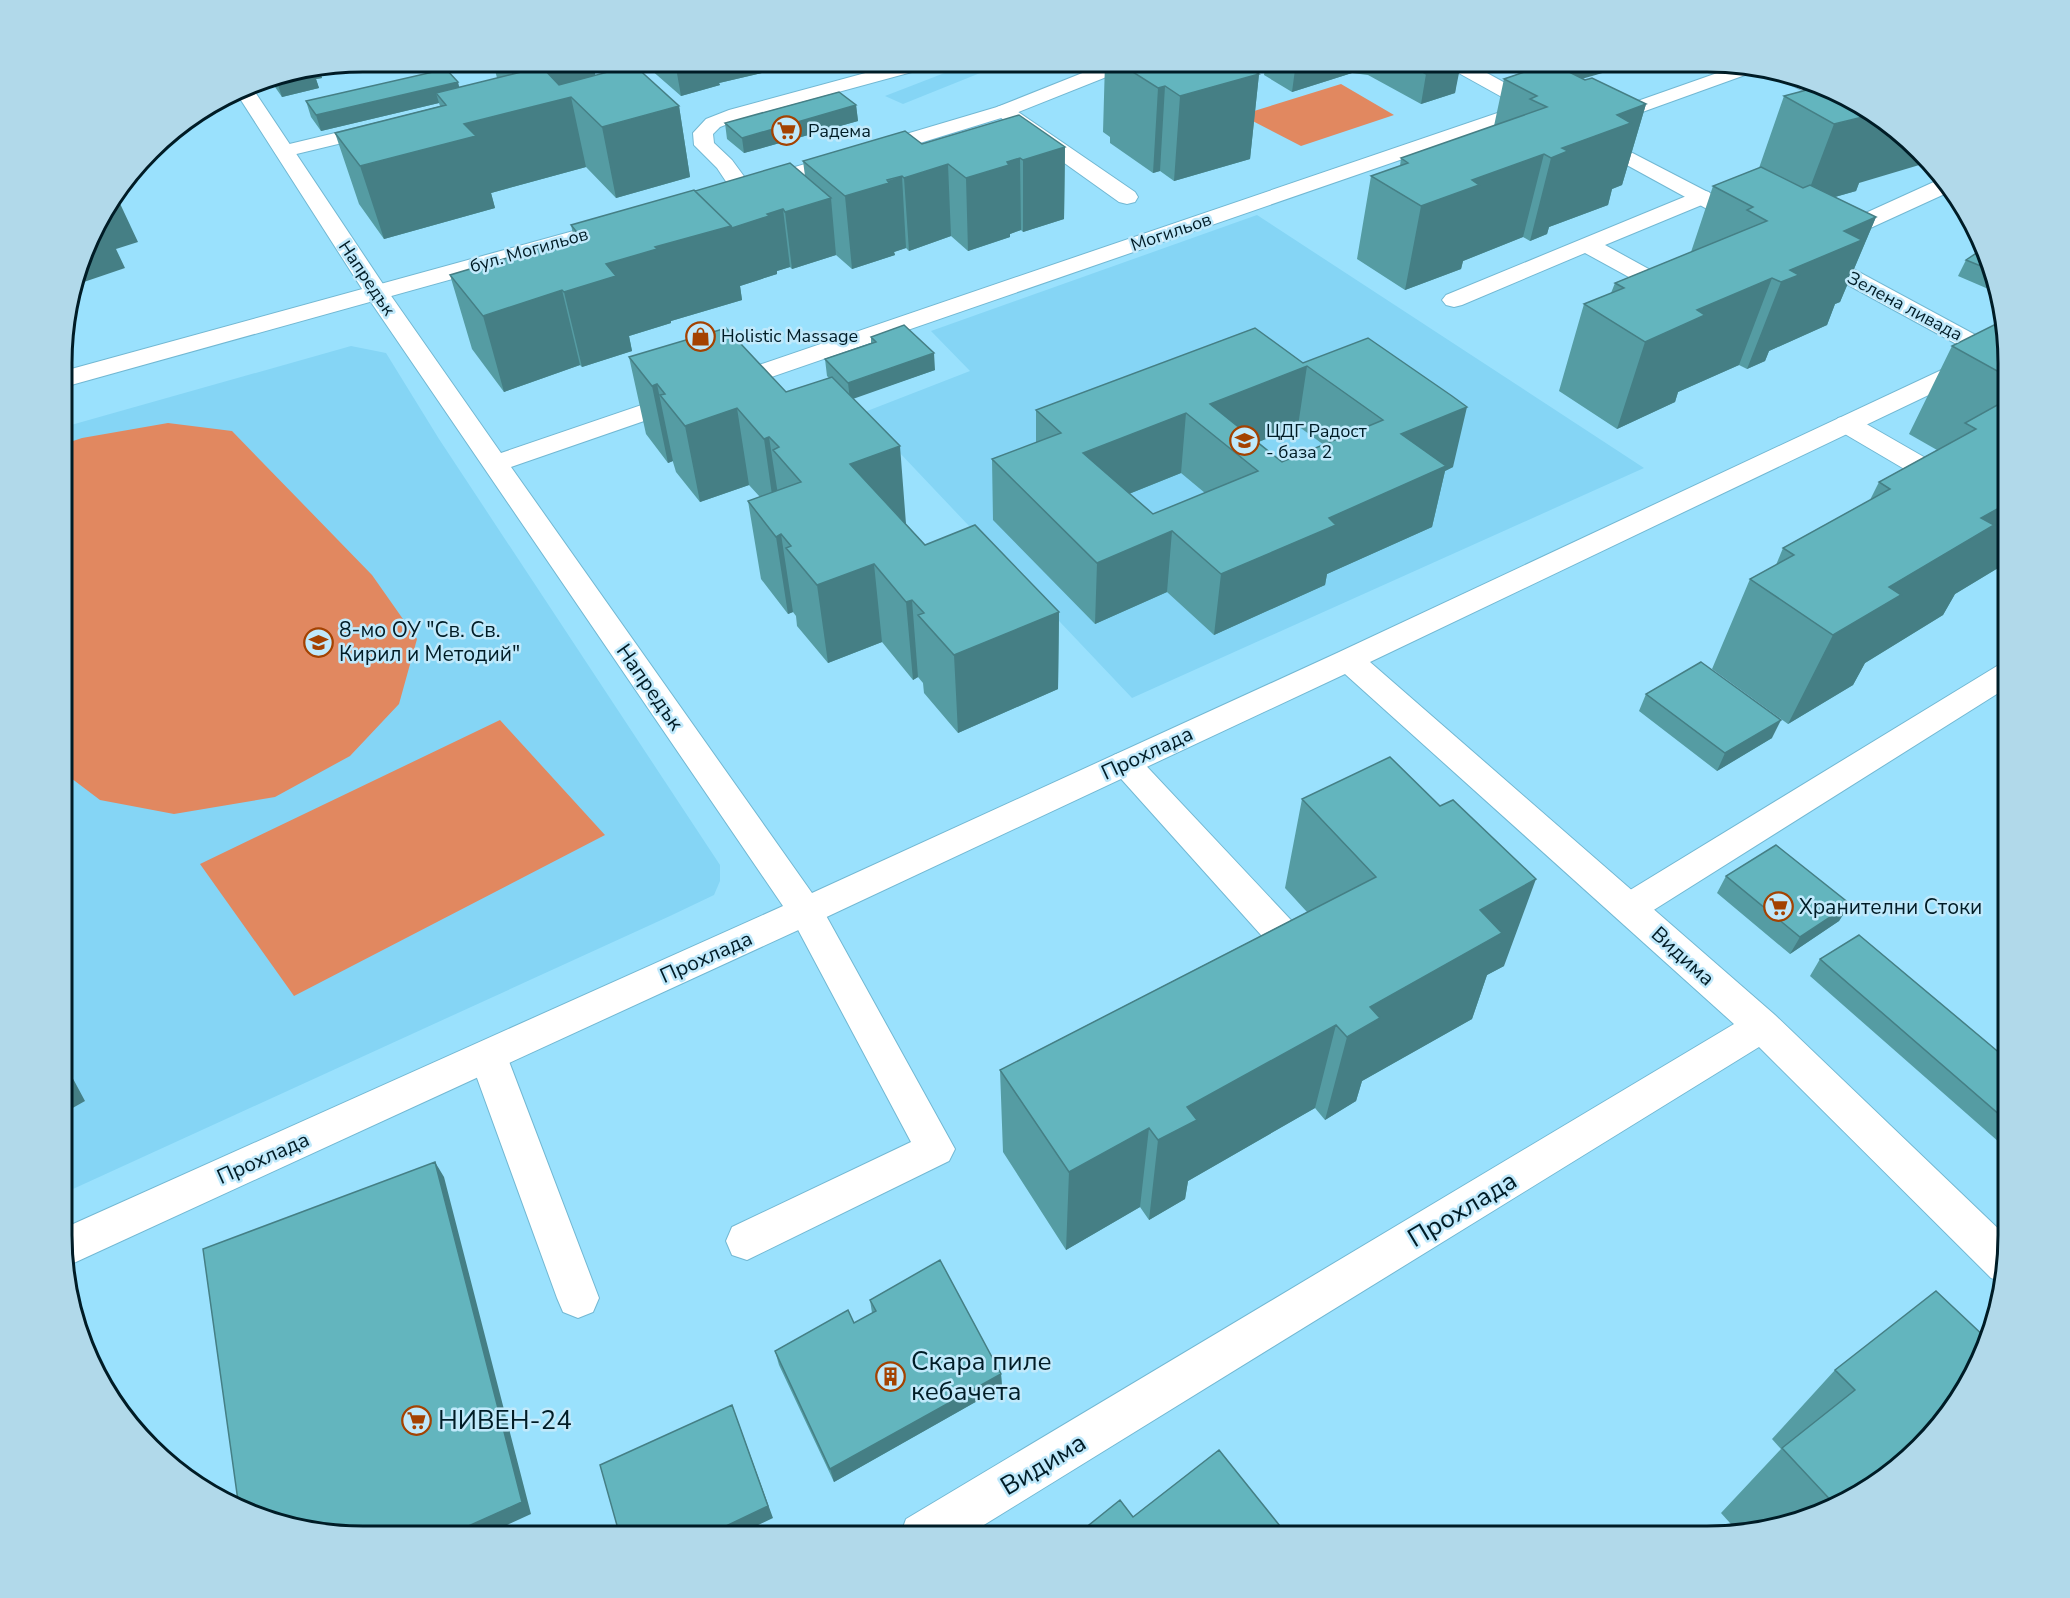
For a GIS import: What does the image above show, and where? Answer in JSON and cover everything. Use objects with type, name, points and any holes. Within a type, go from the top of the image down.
[{"type":"street","points":[[743,190],[725,164],[704,145],[703,133],[713,123],[736,114],[890,72]]},
{"type":"street","points":[[721,196],[1004,111],[1102,72]]},
{"type":"street","points":[[1471,72],[1555,118]]},
{"type":"street","name":"Зелена ливада","points":[[1735,73],[1575,129],[1998,356]]},
{"type":"street","name":"Напредък","points":[[248,96],[376,292],[806,911],[935,1149],[747,1241]]},
{"type":"street","name":"Могильов","points":[[494,464],[1534,107]]},
{"type":"street","points":[[1004,111],[1127,197]]},
{"type":"street","points":[[284,152],[397,124]]},
{"type":"street","points":[[1410,150],[1431,160]]},
{"type":"street","points":[[1788,243],[1939,188]]},
{"type":"street","points":[[1454,300],[1701,197]]},
{"type":"street","name":"бул. Могильов","points":[[72,377],[641,219]]},
{"type":"street","points":[[1587,244],[1698,305]]},
{"type":"street","name":"Прохлада","points":[[72,1244],[806,911],[1348,660],[1847,424],[1998,359]]},
{"type":"street","points":[[1847,424],[1933,474]]},
{"type":"street","name":"Видима","points":[[1348,660],[1762,1026],[1997,1255]]},
{"type":"street","points":[[1629,908],[1998,679]]},
{"type":"street","points":[[1125,763],[1292,945]]},
{"type":"street","name":"Прохлада","points":[[1163,1392],[1762,1026]]},
{"type":"street","points":[[488,1056],[578,1298]]},
{"type":"street","name":"Видима","points":[[940,1526],[1163,1392]]},
{"type":"shaded area","points":[[947,72],[983,72],[903,104],[885,96]]},
{"type":"shaded area","points":[[1341,84],[1394,115],[1301,146],[1241,115]]},
{"type":"shaded area","name":"ЦДГ Радост - база 2","points":[[1257,215],[1644,468],[1132,698],[862,413],[970,371],[931,331]]},
{"type":"shaded area","name":"8-мо ОУ \"Св. Св. Кирил и Методий\"","points":[[351,346],[386,353],[439,439],[720,865],[720,881],[714,895],[72,1189],[72,425]]},
{"type":"shaded area","points":[[168,423],[232,431],[372,575],[417,639],[399,704],[350,756],[275,797],[174,814],[100,800],[72,779],[72,441]]},
{"type":"shaded area","points":[[500,720],[605,835],[294,996],[200,864]]},
{"type":"building","points":[[433,72],[449,72],[458,82],[316,115],[306,101]]},
{"type":"building","points":[[522,72],[547,72],[559,85],[608,72],[642,72],[679,106],[602,127],[571,97],[464,124],[476,136],[360,166],[335,133],[446,105],[436,93]]},
{"type":"building","points":[[1133,72],[1256,72],[1259,74],[1180,96],[1165,86],[1158,88]]},
{"type":"building","points":[[1525,72],[1569,72],[1585,80],[1592,78],[1646,104],[1617,115],[1631,123],[1562,148],[1568,151],[1551,158],[1544,154],[1472,180],[1479,185],[1421,206],[1371,176],[1408,163],[1401,158],[1547,107],[1530,99],[1537,96],[1504,79]]},
{"type":"building","points":[[1808,90],[1863,117],[1834,124],[1784,96]]},
{"type":"building","points":[[839,92],[856,105],[742,138],[725,123]]},
{"type":"building","points":[[1019,115],[1065,147],[1023,160],[1020,158],[1007,162],[1009,165],[966,178],[948,164],[904,178],[902,176],[887,180],[889,183],[845,196],[803,161],[905,131],[922,144]]},
{"type":"building","points":[[790,163],[831,198],[785,212],[783,209],[732,228],[695,191]]},
{"type":"building","points":[[1761,167],[1803,188],[1810,185],[1876,217],[1844,231],[1862,240],[1790,270],[1799,275],[1781,282],[1772,278],[1697,310],[1705,315],[1645,342],[1584,304],[1624,288],[1615,283],[1767,221],[1747,210],[1753,207],[1713,186]]},
{"type":"building","points":[[694,190],[731,226],[655,247],[657,249],[606,264],[616,276],[564,292],[562,290],[483,316],[450,275],[580,236],[571,225]]},
{"type":"building","points":[[1976,253],[1982,267],[1966,260]]},
{"type":"building","points":[[1996,324],[1998,371],[1952,346]]},
{"type":"building","points":[[904,325],[934,353],[848,383],[825,359],[876,342],[871,337]]},
{"type":"building","points":[[726,328],[786,392],[832,377],[900,446],[850,464],[925,545],[975,525],[1059,612],[954,655],[918,615],[924,613],[912,600],[906,602],[874,564],[817,585],[786,548],[791,546],[781,534],[776,537],[748,501],[801,482],[773,450],[779,447],[769,437],[764,439],[737,408],[685,426],[660,395],[665,394],[657,384],[652,386],[629,357]]},
{"type":"building","points":[[1255,328],[1303,363],[1368,338],[1467,407],[1401,434],[1446,466],[1329,518],[1336,525],[1221,574],[1172,531],[1097,563],[992,459],[1061,433],[1036,410]],"holes":[[[1307,366],[1383,420],[1282,462],[1210,404]],[[1186,413],[1258,471],[1153,514],[1083,453]]]},
{"type":"building","points":[[1998,405],[1998,509],[1981,518],[1994,525],[1889,587],[1901,595],[1833,635],[1750,579],[1794,555],[1783,548],[1890,489],[1879,482],[1976,429],[1965,423]]},
{"type":"building","points":[[1701,662],[1781,720],[1725,753],[1646,694]]},
{"type":"building","points":[[1390,757],[1440,806],[1453,800],[1536,879],[1480,910],[1502,933],[1370,1007],[1380,1018],[1347,1037],[1336,1025],[1187,1107],[1197,1120],[1158,1140],[1149,1128],[1069,1172],[1000,1070],[1376,877],[1302,799]]},
{"type":"building","points":[[1776,845],[1850,904],[1800,937],[1726,876]]},
{"type":"building","points":[[1859,935],[1998,1052],[1998,1113],[1820,959]]},
{"type":"building","points":[[435,1162],[522,1502],[468,1526],[363,1526],[325,1524],[288,1516],[269,1511],[238,1498],[203,1249]]},
{"type":"building","name":"Скара пиле кебачета","points":[[940,1260],[1001,1374],[830,1469],[775,1351],[848,1310],[854,1323],[876,1311],[870,1300]]},
{"type":"building","points":[[1936,1291],[1981,1334],[1959,1381],[1926,1427],[1884,1466],[1853,1487],[1829,1499],[1782,1448],[1855,1390],[1835,1370]]},
{"type":"building","points":[[732,1405],[768,1506],[726,1526],[617,1526],[600,1465]]},
{"type":"building","points":[[1219,1450],[1280,1526],[1088,1526],[1120,1500],[1133,1517]]},
{"type":"place","name":"Радема","points":[[787,131]]},
{"type":"place","name":"Holistic Massage","points":[[700,336]]},
{"type":"place","name":"ЦДГ Радост - база 2","points":[[1245,441]]},
{"type":"place","name":"8-мо ОУ \"Св. Св. Кирил и Методий\"","points":[[318,642]]},
{"type":"place","name":"Хранителни Стоки","points":[[1778,907]]},
{"type":"place","name":"Скара пиле кебачета","points":[[890,1376]]},
{"type":"place","name":"НИВЕН-24","points":[[417,1420]]}]
